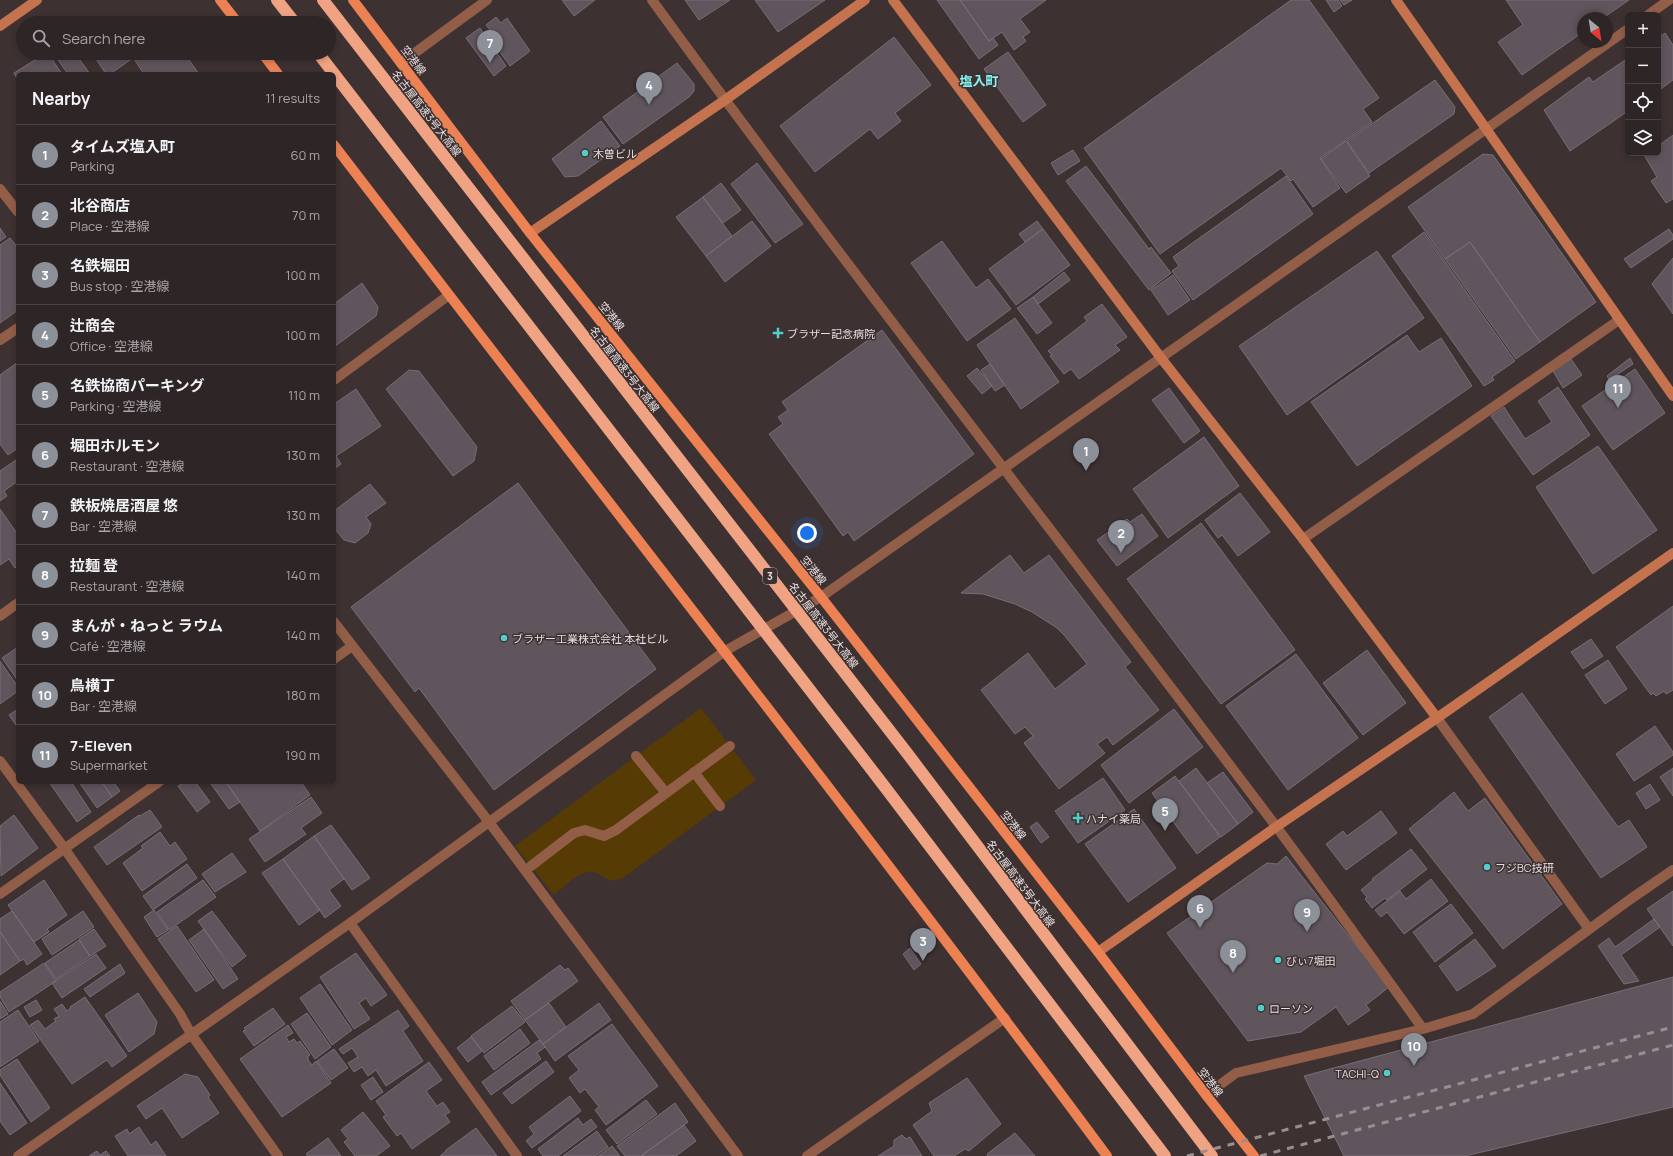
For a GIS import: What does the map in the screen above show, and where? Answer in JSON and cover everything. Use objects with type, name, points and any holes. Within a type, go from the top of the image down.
[{"type":"highway","points":[[277,0],[290,16]]},
{"type":"highway","name":"名古屋高速3号大高線","points":[[323,0],[335,16]]},
{"type":"highway","name":"名古屋高速3号大高線","points":[[336,17],[902,747],[1212,1156]]},
{"type":"highway","points":[[323,60],[333,72]]},
{"type":"highway","points":[[336,76],[873,771],[1165,1156]]},
{"type":"main road","points":[[220,0],[233,16]]},
{"type":"main road","name":"空港線","points":[[353,0],[530,233],[820,597],[1098,952],[1254,1156]]},
{"type":"main road","points":[[267,60],[276,72]]},
{"type":"main road","points":[[336,148],[725,651],[1005,1018],[1107,1156]]},
{"type":"street","points":[[0,26],[37,0]]},
{"type":"street","points":[[401,63],[487,0]]},
{"type":"street","points":[[652,0],[725,100],[1003,469],[1276,827],[1423,1029]]},
{"type":"street","points":[[530,233],[725,100],[865,0]]},
{"type":"street","points":[[893,0],[1161,358],[1304,539],[1438,718],[1589,928]]},
{"type":"street","points":[[1396,0],[1673,396]]},
{"type":"street","points":[[1652,12],[1670,0]]},
{"type":"street","points":[[18,1156],[350,923],[725,651],[820,597],[1625,31]]},
{"type":"street","points":[[0,190],[16,210]]},
{"type":"street","points":[[336,379],[449,295]]},
{"type":"street","points":[[1304,539],[1619,320]]},
{"type":"street","points":[[0,340],[16,329]]},
{"type":"street","points":[[1098,952],[1276,827],[1438,718],[1673,553]]},
{"type":"street","points":[[0,616],[16,604]]},
{"type":"street","points":[[336,625],[489,822],[738,1156]]},
{"type":"street","points":[[336,658],[352,646]]},
{"type":"street","points":[[531,866],[574,833],[585,830],[604,836],[616,830],[730,746]]},
{"type":"street","points":[[636,756],[666,793]]},
{"type":"street","points":[[0,761],[16,783]]},
{"type":"street","points":[[694,772],[720,806]]},
{"type":"street","points":[[17,784],[64,848],[180,1014],[191,1034],[278,1156]]},
{"type":"street","points":[[0,894],[156,784]]},
{"type":"street","points":[[1206,1095],[1236,1073],[1423,1029],[1473,1014],[1589,928],[1673,870]]},
{"type":"street","points":[[350,923],[517,1156]]},
{"type":"street","points":[[807,1156],[1005,1018]]},
{"type":"shaded area","points":[[701,708],[756,780],[623,878],[611,881],[596,873],[586,872],[571,880],[554,895],[515,846]]},
{"type":"building","points":[[562,0],[595,0],[574,16]]},
{"type":"building","points":[[685,0],[730,0],[699,20]]},
{"type":"building","points":[[755,0],[825,0],[778,32]]},
{"type":"building","points":[[937,0],[960,0],[989,41],[993,38],[998,45],[979,59]]},
{"type":"building","points":[[960,0],[1046,0],[1020,19],[1030,32],[1023,37],[1026,41],[1014,50],[1002,32],[989,41]]},
{"type":"building","points":[[1291,0],[1309,0],[1379,98],[1363,109],[1372,122],[1320,158],[1340,188],[1313,207],[1293,179],[1291,181],[1281,168],[1160,254],[1084,148]]},
{"type":"building","points":[[1326,0],[1338,0],[1342,6],[1334,12]]},
{"type":"building","points":[[1340,0],[1352,0],[1344,5]]},
{"type":"building","points":[[1506,0],[1629,0],[1612,12],[1577,12],[1577,36],[1522,75],[1498,42],[1523,25]]},
{"type":"building","points":[[496,17],[501,23],[507,18],[530,51],[510,66],[486,33],[490,30],[486,25]]},
{"type":"building","points":[[480,28],[506,66],[494,76],[466,38]]},
{"type":"building","points":[[1665,33],[1673,45],[1673,80],[1661,89],[1661,48],[1661,36]]},
{"type":"building","points":[[894,37],[931,85],[895,113],[901,121],[878,139],[870,129],[815,172],[780,126]]},
{"type":"building","points":[[1008,52],[1046,105],[1023,122],[984,69]]},
{"type":"building","points":[[35,60],[53,60],[61,72],[16,72],[16,76],[14,73]]},
{"type":"building","points":[[58,60],[80,60],[89,72],[67,72]]},
{"type":"building","points":[[97,60],[130,60],[113,72],[105,72]]},
{"type":"building","points":[[135,60],[189,60],[198,72],[143,72]]},
{"type":"building","points":[[1625,60],[1625,113],[1570,151],[1544,110],[1589,77],[1593,82]]},
{"type":"building","points":[[677,63],[694,84],[694,91],[689,97],[623,144],[603,117]]},
{"type":"building","points":[[1435,80],[1455,107],[1454,114],[1369,173],[1347,141]]},
{"type":"building","name":"木曽ビル","points":[[601,121],[620,146],[578,176],[565,177],[552,159]]},
{"type":"building","points":[[1673,135],[1673,199],[1666,203],[1651,181],[1657,177],[1645,156],[1661,156],[1661,144]]},
{"type":"building","points":[[1346,141],[1370,176],[1346,193],[1321,159]]},
{"type":"building","points":[[1073,150],[1080,161],[1058,175],[1051,163]]},
{"type":"building","points":[[1483,154],[1493,155],[1596,302],[1540,342],[1470,242],[1445,259],[1408,207]]},
{"type":"building","points":[[757,163],[803,224],[775,243],[731,184]]},
{"type":"building","points":[[1086,166],[1149,249],[1151,247],[1171,273],[1149,290],[1066,181]]},
{"type":"building","points":[[1286,176],[1313,214],[1193,300],[1172,271],[1179,266],[1173,257]]},
{"type":"building","points":[[721,183],[741,210],[723,223],[703,197]]},
{"type":"building","points":[[703,197],[732,236],[706,256],[676,217]]},
{"type":"building","points":[[752,221],[771,246],[725,282],[706,256]]},
{"type":"building","points":[[1037,221],[1043,229],[1025,242],[1019,234]]},
{"type":"building","points":[[0,228],[6,237],[0,241]]},
{"type":"building","points":[[1043,229],[1070,265],[1016,305],[989,269]]},
{"type":"building","points":[[1669,229],[1673,235],[1673,239],[1631,268],[1624,259]]},
{"type":"building","points":[[1424,232],[1515,361],[1492,377],[1494,380],[1484,386],[1392,256]]},
{"type":"building","points":[[10,238],[16,246],[16,311],[0,323],[0,245]]},
{"type":"building","points":[[942,241],[976,288],[988,279],[1011,309],[967,341],[911,263]]},
{"type":"building","points":[[1470,242],[1540,342],[1516,359],[1445,259]]},
{"type":"building","points":[[1377,251],[1424,318],[1287,415],[1239,346]]},
{"type":"building","points":[[1673,258],[1673,314],[1652,284]]},
{"type":"building","points":[[1064,272],[1070,280],[1038,304],[1033,297]]},
{"type":"building","points":[[1173,275],[1190,300],[1168,315],[1151,290]]},
{"type":"building","points":[[362,283],[378,307],[376,316],[336,346],[336,302]]},
{"type":"building","points":[[1033,297],[1052,323],[1037,334],[1017,308]]},
{"type":"building","points":[[1102,304],[1127,337],[1115,345],[1120,350],[1079,379],[1071,369],[1064,374],[1050,356],[1052,355],[1048,351],[1087,321],[1084,317]]},
{"type":"building","points":[[1015,318],[1059,382],[1021,409],[977,345]]},
{"type":"building","points":[[882,330],[974,454],[854,541],[848,532],[843,536],[769,434],[783,424],[778,417],[788,410],[782,402]]},
{"type":"building","points":[[1407,335],[1419,352],[1441,338],[1472,386],[1357,466],[1311,402]]},
{"type":"building","points":[[1630,358],[1633,364],[1609,380],[1607,376]]},
{"type":"building","points":[[1571,359],[1582,375],[1563,388],[1553,371]]},
{"type":"building","points":[[16,363],[16,449],[8,455],[0,444],[0,375]]},
{"type":"building","points":[[990,364],[1005,385],[995,391],[981,370]]},
{"type":"building","points":[[977,368],[992,386],[982,394],[967,376]]},
{"type":"building","points":[[1635,369],[1665,413],[1613,450],[1582,406]]},
{"type":"building","points":[[409,370],[419,371],[477,447],[474,461],[453,476],[386,389]]},
{"type":"building","points":[[1558,387],[1590,435],[1533,475],[1491,416],[1504,407],[1525,439],[1552,422],[1538,401]]},
{"type":"building","points":[[1169,388],[1200,431],[1184,443],[1152,400]]},
{"type":"building","points":[[356,389],[381,426],[336,456],[336,403]]},
{"type":"building","points":[[1204,437],[1239,486],[1168,538],[1133,489]]},
{"type":"building","points":[[1598,446],[1657,530],[1593,574],[1536,487]]},
{"type":"building","points":[[336,456],[341,464],[336,468]]},
{"type":"building","points":[[16,460],[16,482],[4,491],[7,496],[0,501],[0,471]]},
{"type":"building","name":"ブラザー工業株式会社 本社ビル","points":[[518,483],[656,669],[494,790],[419,688],[415,692],[351,607]]},
{"type":"building","points":[[370,484],[386,503],[366,517],[371,524],[368,533],[355,543],[344,540],[336,530],[336,510]]},
{"type":"building","points":[[1240,493],[1270,532],[1238,556],[1222,535],[1218,538],[1205,520]]},
{"type":"building","points":[[0,509],[16,532],[16,567],[9,559],[0,565]]},
{"type":"building","points":[[1142,514],[1158,536],[1117,566],[1097,540],[1127,519],[1130,522]]},
{"type":"building","points":[[1201,523],[1295,650],[1221,704],[1127,579]]},
{"type":"building","points":[[1010,555],[1024,573],[1049,555],[1131,662],[1125,667],[1159,710],[1113,745],[1107,737],[1097,744],[1105,753],[1059,789],[1024,743],[1033,736],[1025,727],[1015,734],[981,690],[1028,653],[1055,689],[1087,664],[1057,628],[1032,612],[1015,604],[983,594],[961,593]]},
{"type":"building","points":[[1673,606],[1673,690],[1666,694],[1664,691],[1656,696],[1653,693],[1651,695],[1616,647]]},
{"type":"building","points":[[1591,639],[1603,656],[1583,669],[1571,652]]},
{"type":"building","points":[[16,648],[16,678],[2,658]]},
{"type":"building","points":[[1367,650],[1406,703],[1363,735],[1323,683]]},
{"type":"building","points":[[1296,654],[1358,738],[1288,790],[1226,706]]},
{"type":"building","points":[[1608,660],[1627,689],[1605,704],[1585,675]]},
{"type":"building","points":[[0,661],[16,684],[16,692],[0,704]]},
{"type":"building","points":[[1522,693],[1618,827],[1629,820],[1647,847],[1601,878],[1489,717]]},
{"type":"building","points":[[1174,709],[1203,747],[1129,803],[1101,765]]},
{"type":"building","points":[[16,710],[16,725],[9,715]]},
{"type":"building","points":[[1655,726],[1673,752],[1673,755],[1634,781],[1616,754]]},
{"type":"building","points":[[1196,768],[1238,824],[1221,837],[1179,781]]},
{"type":"building","points":[[1673,768],[1673,796],[1660,777]]},
{"type":"building","points":[[1223,772],[1253,812],[1238,824],[1207,783]]},
{"type":"building","points":[[1175,776],[1220,837],[1197,854],[1152,793]]},
{"type":"building","points":[[1103,778],[1125,810],[1078,843],[1055,811]]},
{"type":"building","points":[[50,784],[72,784],[91,812],[77,822]]},
{"type":"building","points":[[80,784],[103,784],[112,797],[97,808]]},
{"type":"building","points":[[103,784],[115,784],[120,791],[112,797]]},
{"type":"building","points":[[181,784],[197,784],[210,802],[197,812],[178,786]]},
{"type":"building","points":[[211,784],[227,784],[240,802],[229,809]]},
{"type":"building","points":[[227,784],[302,784],[310,795],[260,831]]},
{"type":"building","points":[[1650,784],[1660,800],[1646,809],[1636,793]]},
{"type":"building","name":"フジBC技研","points":[[1454,792],[1468,811],[1485,798],[1562,904],[1503,949],[1409,829]]},
{"type":"building","points":[[311,797],[322,813],[301,828],[306,834],[265,862],[249,839]]},
{"type":"building","points":[[1134,809],[1176,868],[1128,902],[1085,844]]},
{"type":"building","points":[[150,810],[162,827],[107,865],[94,847],[139,815],[140,816]]},
{"type":"building","points":[[1381,811],[1397,833],[1346,870],[1326,844],[1343,831],[1347,836]]},
{"type":"building","points":[[14,815],[38,848],[1,876],[0,826]]},
{"type":"building","points":[[1037,822],[1049,837],[1041,843],[1030,827]]},
{"type":"building","points":[[331,825],[370,878],[352,890],[314,836]]},
{"type":"building","points":[[160,832],[170,846],[175,842],[187,859],[142,891],[123,863],[143,848],[141,846]]},
{"type":"building","points":[[314,836],[344,879],[329,890],[341,906],[325,918],[283,859]]},
{"type":"building","points":[[1411,849],[1427,869],[1387,900],[1385,898],[1372,908],[1365,899],[1367,897],[1361,890],[1373,880],[1372,879]]},
{"type":"building","points":[[232,853],[246,872],[215,892],[202,874]]},
{"type":"building","name":"びぃ7堀田","points":[[1286,856],[1389,987],[1366,1005],[1370,1010],[1348,1025],[1336,1007],[1301,1032],[1248,1041],[1167,933],[1267,863],[1277,864]]},
{"type":"building","points":[[283,859],[320,910],[299,925],[262,873]]},
{"type":"building","points":[[187,864],[197,878],[153,910],[143,896]]},
{"type":"building","points":[[1431,879],[1448,901],[1404,934],[1387,912],[1381,917],[1375,910],[1400,891],[1406,899]]},
{"type":"building","points":[[44,880],[67,915],[47,929],[49,932],[34,942],[8,905]]},
{"type":"building","points":[[203,880],[216,897],[169,930],[157,912]]},
{"type":"building","points":[[1673,891],[1673,946],[1647,909]]},
{"type":"building","points":[[1451,904],[1473,933],[1435,962],[1413,932]]},
{"type":"building","points":[[154,910],[168,930],[157,937],[144,917]]},
{"type":"building","points":[[12,911],[42,954],[27,965],[24,959],[20,961],[0,932],[0,919]]},
{"type":"building","points":[[83,911],[94,927],[52,955],[42,939]]},
{"type":"building","points":[[212,911],[246,956],[232,967],[198,921]]},
{"type":"building","points":[[1654,919],[1660,927],[1621,955],[1639,981],[1624,984],[1598,946],[1609,938],[1615,947]]},
{"type":"building","points":[[177,926],[214,980],[196,992],[158,939]]},
{"type":"building","points":[[94,929],[106,946],[90,956],[79,939]]},
{"type":"building","points":[[204,929],[238,979],[223,989],[189,940]]},
{"type":"building","points":[[0,932],[20,961],[0,975]]},
{"type":"building","points":[[1475,939],[1496,966],[1457,991],[1439,966]]},
{"type":"building","points":[[79,940],[90,956],[56,979],[45,963]]},
{"type":"building","points":[[910,948],[921,964],[914,970],[903,954]]},
{"type":"building","points":[[356,953],[387,995],[371,1006],[366,998],[359,1003],[370,1019],[354,1029],[320,977]]},
{"type":"building","points":[[96,954],[106,968],[62,998],[52,983]]},
{"type":"building","points":[[44,963],[56,981],[9,1012],[0,997],[0,992]]},
{"type":"building","points":[[120,964],[125,973],[90,997],[84,989]]},
{"type":"building","points":[[560,965],[565,970],[568,968],[578,981],[525,1020],[511,1001]]},
{"type":"building","points":[[1673,977],[1673,1107],[1465,1156],[1344,1156],[1304,1076]]},
{"type":"building","points":[[320,984],[352,1030],[332,1045],[300,998]]},
{"type":"building","points":[[138,993],[157,1022],[154,1034],[129,1052],[105,1015]]},
{"type":"building","points":[[85,997],[127,1056],[112,1067],[107,1060],[72,1084],[30,1025],[38,1020],[45,1029],[56,1021],[54,1019],[59,1016],[54,1009],[62,1004],[67,1011],[71,1008],[70,1007]]},
{"type":"building","points":[[36,1000],[42,1010],[30,1017],[24,1007]]},
{"type":"building","points":[[0,1001],[8,1014],[0,1019]]},
{"type":"building","points":[[549,1003],[566,1027],[543,1044],[525,1020]]},
{"type":"building","points":[[599,1003],[611,1020],[555,1061],[543,1044]]},
{"type":"building","points":[[512,1006],[525,1022],[484,1053],[471,1036]]},
{"type":"building","points":[[273,1008],[285,1024],[254,1046],[243,1031],[246,1030],[244,1028]]},
{"type":"building","points":[[18,1010],[39,1041],[0,1067],[0,1022]]},
{"type":"building","points":[[398,1010],[409,1026],[403,1031],[423,1061],[386,1086],[376,1070],[368,1076],[362,1067],[354,1072],[348,1063],[358,1057],[352,1048],[343,1054],[339,1049]]},
{"type":"building","points":[[307,1013],[331,1047],[315,1059],[291,1024]]},
{"type":"building","points":[[612,1024],[658,1086],[606,1125],[595,1110],[599,1107],[585,1089],[580,1093],[569,1078],[579,1070],[568,1056]]},
{"type":"building","points":[[288,1025],[293,1033],[286,1037],[289,1042],[294,1039],[297,1043],[300,1041],[310,1055],[308,1056],[308,1060],[312,1065],[316,1061],[331,1083],[282,1117],[240,1059]]},
{"type":"building","points":[[520,1029],[530,1043],[494,1070],[484,1056]]},
{"type":"building","points":[[471,1037],[482,1051],[468,1062],[457,1048]]},
{"type":"building","points":[[539,1040],[545,1047],[537,1053],[541,1059],[491,1095],[482,1082]]},
{"type":"building","points":[[334,1049],[348,1068],[331,1080],[317,1061]]},
{"type":"building","points":[[17,1059],[50,1108],[31,1122],[0,1075],[0,1070]]},
{"type":"building","points":[[546,1061],[554,1072],[512,1104],[503,1093]]},
{"type":"building","points":[[429,1062],[442,1080],[426,1091],[437,1106],[443,1102],[450,1112],[445,1115],[450,1122],[412,1149],[401,1133],[397,1136],[383,1117],[386,1115],[376,1101]]},
{"type":"building","points":[[185,1074],[198,1077],[210,1095],[208,1097],[219,1113],[182,1138],[162,1108],[146,1119],[137,1106]]},
{"type":"building","points":[[373,1077],[383,1092],[371,1100],[361,1085]]},
{"type":"building","points":[[967,1078],[1001,1124],[969,1151],[965,1149],[954,1156],[934,1156],[913,1125],[932,1111],[929,1103]]},
{"type":"building","points":[[0,1083],[27,1123],[10,1135],[0,1121]]},
{"type":"building","points":[[570,1096],[581,1111],[532,1148],[526,1141],[534,1134],[529,1127]]},
{"type":"building","points":[[646,1100],[657,1114],[617,1144],[606,1130]]},
{"type":"building","points":[[675,1103],[688,1122],[641,1156],[625,1156],[617,1146]]},
{"type":"building","points":[[363,1112],[390,1146],[376,1156],[355,1156],[344,1142],[348,1139],[341,1130]]},
{"type":"building","points":[[578,1118],[583,1125],[591,1119],[597,1127],[558,1156],[543,1156],[538,1149]]},
{"type":"building","points":[[684,1125],[696,1141],[676,1156],[641,1156]]},
{"type":"building","points":[[139,1127],[151,1145],[156,1141],[166,1156],[128,1156],[115,1136],[127,1129],[129,1134]]},
{"type":"building","points":[[476,1128],[497,1156],[440,1156],[446,1150]]},
{"type":"building","points":[[597,1131],[608,1147],[595,1156],[563,1156]]},
{"type":"building","points":[[1015,1133],[1035,1156],[988,1156],[987,1154]]},
{"type":"building","points":[[902,1135],[906,1139],[910,1137],[922,1156],[878,1156],[894,1146],[894,1140]]},
{"type":"building","points":[[328,1138],[341,1156],[308,1156],[306,1154]]},
{"type":"building","points":[[612,1146],[620,1156],[598,1156]]},
{"type":"building","points":[[97,1151],[100,1155],[106,1151],[110,1156],[89,1156]]},
{"type":"railway","points":[[1187,1156],[1673,1027]]},
{"type":"railway","points":[[1260,1156],[1673,1045]]},
{"type":"place","name":"鉄板焼居酒屋 悠","points":[[490,63]]},
{"type":"place","name":"辻商会","points":[[649,105]]},
{"type":"place","name":"木曽ビル","points":[[585,153]]},
{"type":"place","name":"ブラザー記念病院","points":[[778,333]]},
{"type":"place","name":"7-Eleven","points":[[1618,408]]},
{"type":"place","name":"タイムズ塩入町","points":[[1086,471]]},
{"type":"place","name":"北谷商店","points":[[1121,553]]},
{"type":"place","name":"ブラザー工業株式会社 本社ビル","points":[[504,638]]},
{"type":"place","name":"ハナイ薬局","points":[[1078,818]]},
{"type":"place","name":"名鉄協商パーキング","points":[[1165,831]]},
{"type":"place","name":"フジBC技研","points":[[1487,867]]},
{"type":"place","name":"堀田ホルモン","points":[[1200,928]]},
{"type":"place","name":"まんが・ねっと ラウム","points":[[1307,932]]},
{"type":"place","name":"びぃ7堀田","points":[[1278,960]]},
{"type":"place","name":"名鉄堀田","points":[[923,961]]},
{"type":"place","name":"拉麺 登","points":[[1233,973]]},
{"type":"place","name":"ローソン","points":[[1261,1008]]},
{"type":"place","name":"鳥横丁","points":[[1414,1066]]},
{"type":"place","name":"TACHI-Q","points":[[1387,1073]]},
{"type":"district","name":"塩入町","points":[[979,81]]}]
